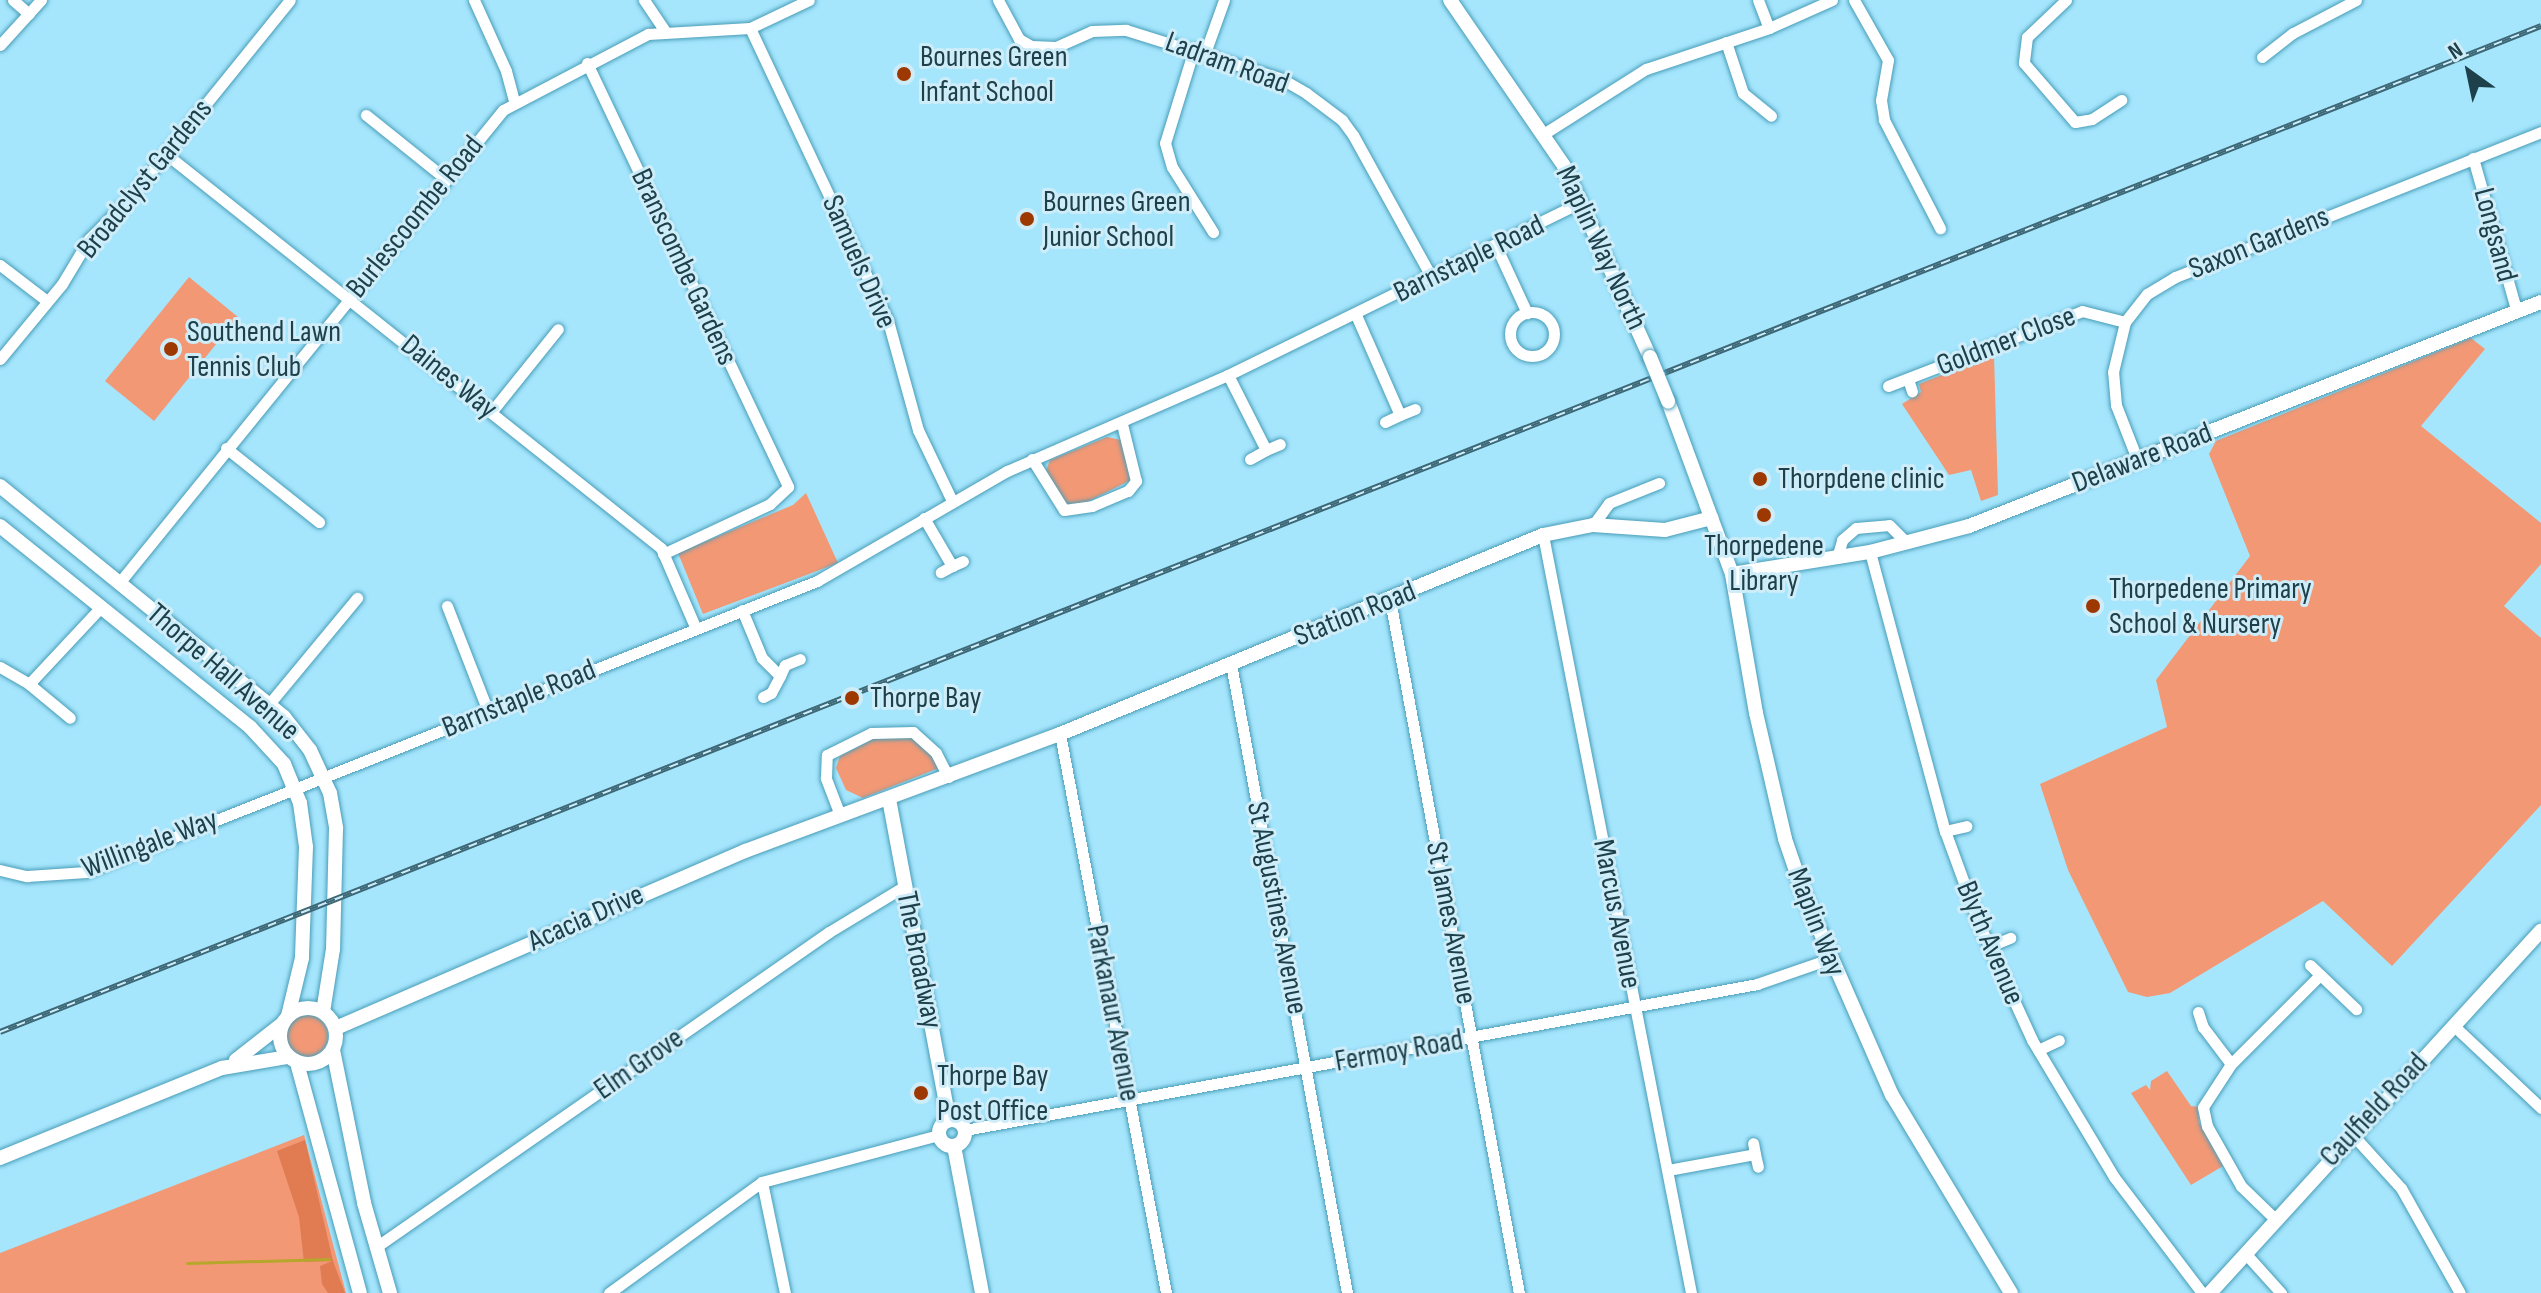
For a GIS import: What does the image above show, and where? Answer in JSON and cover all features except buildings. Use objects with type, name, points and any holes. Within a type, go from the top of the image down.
[{"type":"street","points":[[13,0],[29,14]]},
{"type":"street","points":[[0,45],[41,0]]},
{"type":"street","name":"Broadclyst Gardens","points":[[0,359],[47,301],[89,239],[166,154],[290,0]]},
{"type":"street","points":[[474,0],[506,71],[514,101]]},
{"type":"street","points":[[644,0],[664,30]]},
{"type":"street","name":"Burlescoombe Road","points":[[119,583],[446,179],[514,101],[587,63],[664,30],[750,28],[809,0]]},
{"type":"street","name":"Ladram Road","points":[[998,0],[1019,39],[1037,48],[1110,29],[1200,51],[1282,79],[1342,120],[1392,199],[1432,278]]},
{"type":"street","points":[[1213,232],[1172,167],[1165,143],[1200,51],[1224,0]]},
{"type":"street","name":"Maplin Way North","points":[[1450,0],[1545,133],[1581,202],[1650,357],[1711,518]]},
{"type":"street","points":[[1758,0],[1769,28]]},
{"type":"street","points":[[1545,133],[1646,69],[1769,28],[1832,0]]},
{"type":"street","points":[[1854,0],[1888,60],[1881,100],[1884,120],[1940,228]]},
{"type":"street","points":[[2066,0],[2027,37],[2024,63],[2075,122],[2092,119],[2121,100]]},
{"type":"street","points":[[2262,57],[2293,33],[2356,0]]},
{"type":"street","name":"Samuels Drive","points":[[750,28],[888,321],[918,430],[952,501]]},
{"type":"street","points":[[1726,42],[1743,93],[1756,109],[1771,116]]},
{"type":"street","name":"Branscombe Gardens","points":[[587,63],[788,487],[780,499],[663,554]]},
{"type":"street","points":[[366,115],[446,179]]},
{"type":"street","name":"Saxon Gardens","points":[[2137,459],[2114,389],[2115,352],[2125,322],[2147,294],[2175,277],[2541,132]]},
{"type":"street","name":"Daines Way","points":[[166,154],[492,411],[663,554],[696,629]]},
{"type":"street","name":"Longsand","points":[[2473,158],[2517,312]]},
{"type":"street","name":"Barnstaple Road","points":[[295,787],[826,576],[952,501],[1032,459],[1122,424],[1228,375],[1432,278],[1581,202]]},
{"type":"street","points":[[1496,246],[1527,313]]},
{"type":"street","points":[[0,265],[47,301]]},
{"type":"street","name":"Delaware Road","points":[[1732,574],[1870,552],[1969,526],[2541,302]]},
{"type":"street","name":"Goldmer Close","points":[[1888,386],[1910,385],[2082,311],[2125,322]]},
{"type":"street","points":[[1527,313],[1548,318],[1554,331],[1551,346],[1540,355],[1526,356],[1512,343],[1512,324],[1527,313]]},
{"type":"street","name":"Barnstaple Road","points":[[1356,315],[1400,415]]},
{"type":"street","points":[[492,411],[558,329]]},
{"type":"street","points":[[1228,375],[1266,450]]},
{"type":"street","points":[[1385,422],[1415,409]]},
{"type":"street","points":[[1032,459],[1064,510],[1092,506],[1128,491],[1136,481],[1122,424]]},
{"type":"street","points":[[1250,459],[1280,444]]},
{"type":"street","points":[[226,448],[319,522]]},
{"type":"street","points":[[1593,525],[1609,503],[1659,483]]},
{"type":"street","name":"Thorpe Hall Avenue","points":[[0,486],[269,704],[293,727],[324,777],[336,842],[333,949],[323,1012]]},
{"type":"street","points":[[924,518],[952,566]]},
{"type":"street","name":"Station Road","points":[[1118,710],[1543,535],[1593,525],[1665,530],[1711,518]]},
{"type":"street","name":"Maplin Way","points":[[1711,518],[1732,574],[1785,839],[1829,959],[1892,1095],[2011,1293]]},
{"type":"street","points":[[1837,558],[1842,540],[1856,528],[1889,525],[1907,543]]},
{"type":"street","name":"Thorpe Hall Avenue","points":[[0,526],[260,736],[295,787],[305,823],[306,886],[302,958],[285,1019]]},
{"type":"street","name":"Marcus Avenue","points":[[1543,535],[1691,1293]]},
{"type":"street","name":"Blyth Avenue","points":[[1870,552],[1945,831],[1990,946],[2038,1050],[2114,1177],[2202,1293]]},
{"type":"street","points":[[269,704],[357,598]]},
{"type":"street","name":"St James Avenue","points":[[1390,600],[1519,1293]]},
{"type":"street","points":[[447,606],[488,711]]},
{"type":"street","points":[[29,684],[101,607]]},
{"type":"street","points":[[742,610],[762,658],[780,676]]},
{"type":"street","points":[[763,697],[771,693],[785,665],[800,659]]},
{"type":"street","name":"St Augustines Avenue","points":[[1231,664],[1347,1293]]},
{"type":"street","points":[[0,667],[29,684],[70,718]]},
{"type":"street","name":"Acacia Drive","points":[[336,1028],[670,882],[1118,710]]},
{"type":"street","points":[[840,815],[826,778],[827,755],[871,733],[913,732],[936,753],[948,777]]},
{"type":"street","name":"Parkanaur Avenue","points":[[1060,734],[1166,1293]]},
{"type":"street","name":"Willingale Way","points":[[1,872],[27,876],[86,872],[295,787]]},
{"type":"street","name":"The Broadway","points":[[889,799],[949,1120]]},
{"type":"street","points":[[1945,831],[1966,826]]},
{"type":"street","name":"Elm Grove","points":[[376,1247],[829,932],[905,886]]},
{"type":"street","name":"Caulfield Road","points":[[2210,1293],[2274,1218],[2541,930]]},
{"type":"street","points":[[1990,946],[2010,938]]},
{"type":"street","name":"Fermoy Road","points":[[965,1130],[1757,984],[1829,959]]},
{"type":"street","points":[[2310,965],[2356,1009]]},
{"type":"street","points":[[2274,1218],[2241,1186],[2203,1116],[2207,1097],[2231,1064],[2320,975]]},
{"type":"street","points":[[0,1158],[222,1068],[260,1046],[285,1019],[307,1008],[323,1012],[336,1028],[333,1050],[376,1247],[390,1293]]},
{"type":"street","points":[[2198,1012],[2199,1029],[2231,1064]]},
{"type":"street","points":[[285,1019],[280,1043],[293,1060],[360,1293]]},
{"type":"street","points":[[2453,1025],[2541,1108]]},
{"type":"street","points":[[2038,1050],[2059,1040]]},
{"type":"street","points":[[222,1068],[293,1060],[316,1064],[333,1050]]},
{"type":"street","points":[[609,1293],[762,1182],[939,1135],[949,1120],[965,1130],[962,1142],[954,1146]]},
{"type":"street","points":[[2352,1134],[2401,1188],[2460,1293]]},
{"type":"street","points":[[939,1135],[954,1146],[982,1293]]},
{"type":"street","points":[[1668,1170],[1754,1148],[1758,1167]]},
{"type":"street","points":[[762,1182],[785,1293]]},
{"type":"street","points":[[2245,1253],[2281,1293]]},
{"type":"shaded area","name":"Southend Lawn Tennis Club","points":[[189,277],[238,317],[154,421],[105,381]]},
{"type":"shaded area","points":[[2471,338],[2485,349],[2421,426],[2541,523],[2541,564],[2504,606],[2541,638],[2541,805],[2392,966],[2323,901],[2170,993],[2147,997],[2128,992],[2068,870],[2040,784],[2167,727],[2156,680],[2250,556],[2209,454],[2216,441]]},
{"type":"shaded area","points":[[1994,354],[1998,495],[1981,501],[1971,470],[1949,475],[1902,404],[1921,392],[1919,384]]},
{"type":"shaded area","points":[[1107,437],[1121,440],[1131,480],[1075,508],[1063,504],[1046,471],[1050,460]]},
{"type":"shaded area","points":[[806,493],[838,563],[703,614],[678,553],[793,505]]},
{"type":"shaded area","points":[[907,733],[932,752],[939,768],[863,798],[846,790],[836,768],[840,756],[881,735]]},
{"type":"shaded area","points":[[307,1015],[322,1021],[328,1036],[322,1051],[307,1057],[292,1051],[286,1036],[292,1021]]},
{"type":"shaded area","points":[[2167,1071],[2191,1106],[2198,1107],[2199,1122],[2223,1166],[2191,1185],[2131,1093],[2146,1085],[2150,1090],[2151,1081]]},
{"type":"shaded area","points":[[304,1135],[346,1293],[0,1293],[0,1253]]},
{"type":"shaded area","points":[[305,1140],[333,1261],[345,1293],[328,1293],[322,1284],[320,1266],[332,1261],[304,1262],[299,1217],[277,1151]]},
{"type":"waterway","points":[[187,1263],[329,1259]]},
{"type":"railway","points":[[0,1032],[2541,26]]},
{"type":"place","name":"Bournes Green Infant School","points":[[904,74]]},
{"type":"place","name":"Bournes Green Junior School","points":[[1027,219]]},
{"type":"place","name":"Southend Lawn Tennis Club","points":[[171,349]]},
{"type":"place","name":"Thorpdene clinic","points":[[1760,479]]},
{"type":"place","name":"Thorpedene Library","points":[[1764,515]]},
{"type":"place","name":"Thorpedene Primary School & Nursery","points":[[2093,606]]},
{"type":"place","name":"Thorpe Bay","points":[[852,698]]},
{"type":"place","name":"Thorpe Bay Post Office","points":[[921,1093]]}]
